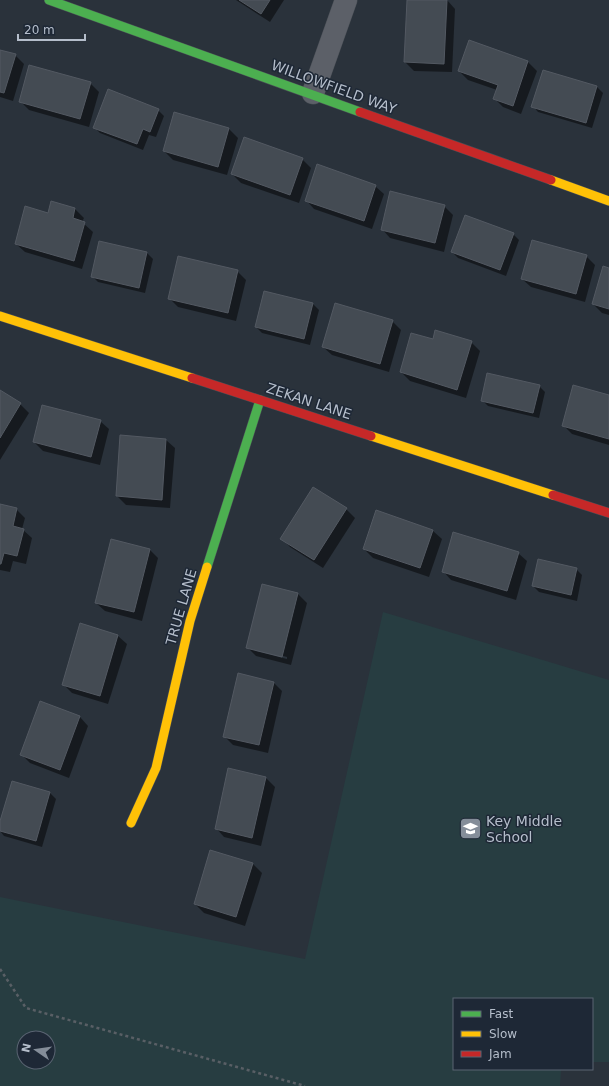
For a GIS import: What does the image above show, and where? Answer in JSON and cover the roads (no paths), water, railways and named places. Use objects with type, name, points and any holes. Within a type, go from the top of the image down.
[{"type":"street","name":"WILLOWFIELD WAY","points":[[50,0],[313,93],[609,201]]},
{"type":"street","points":[[313,93],[346,0]]},
{"type":"street","name":"ZEKAN LANE","points":[[0,316],[609,513]]},
{"type":"street","name":"TRUE LANE","points":[[131,823],[156,768],[190,621],[260,400]]},
{"type":"place","name":"Key Middle School","points":[[470,829]]}]
